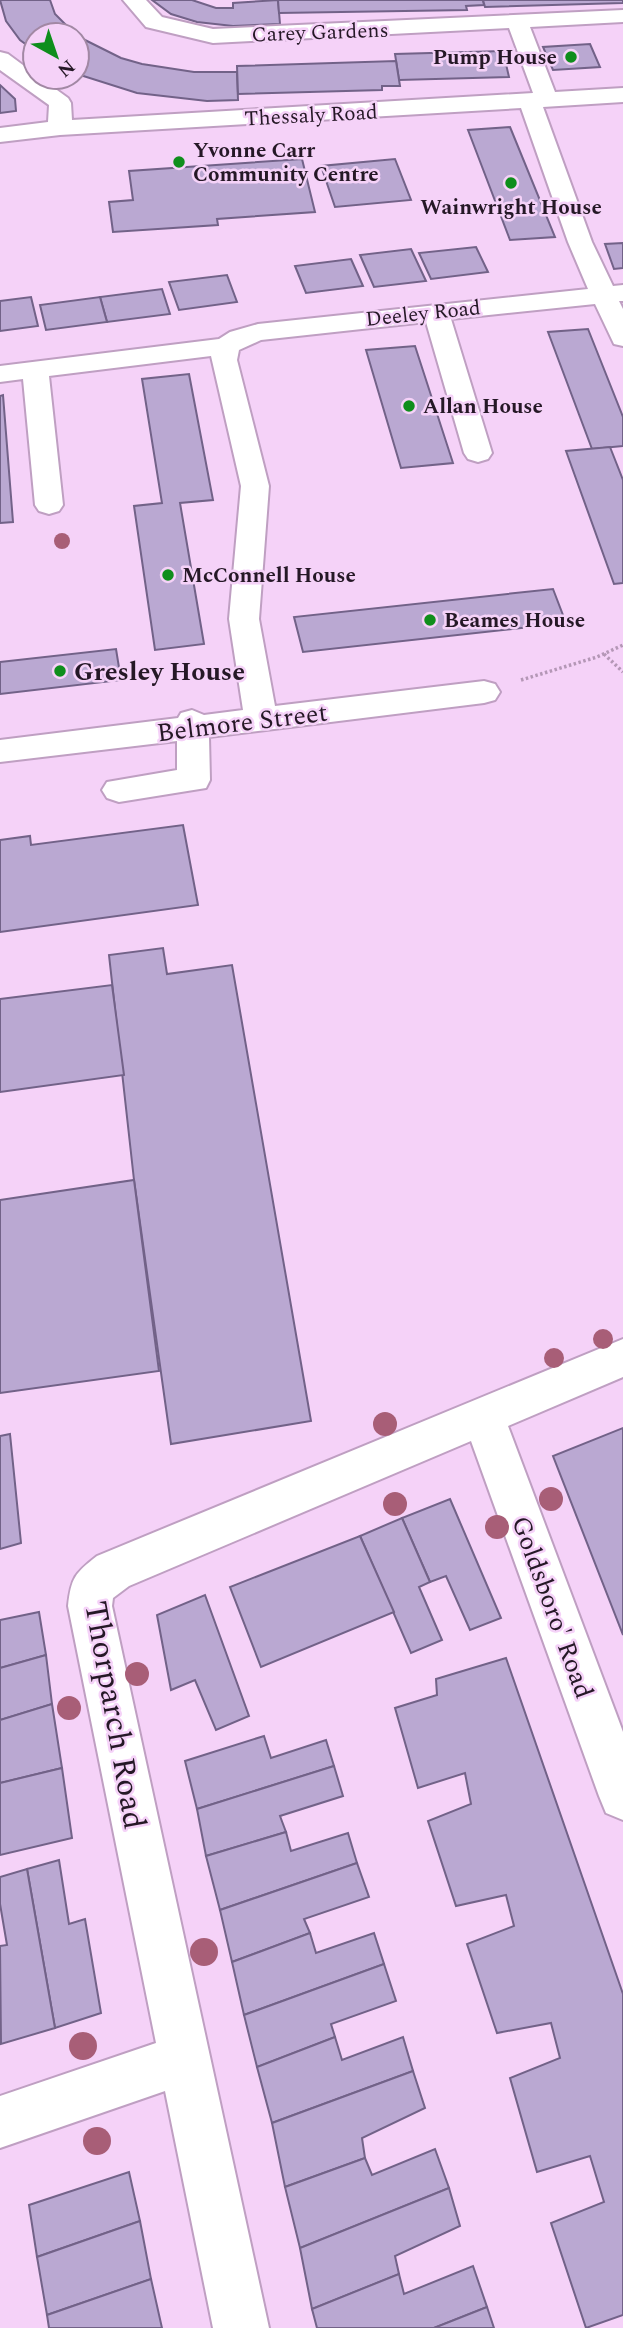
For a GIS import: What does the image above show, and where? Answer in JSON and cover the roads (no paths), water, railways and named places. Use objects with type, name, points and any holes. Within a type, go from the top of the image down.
[{"type":"street","name":"Carey Gardens","points":[[134,0],[154,22],[213,36],[623,16]]},
{"type":"street","points":[[518,23],[580,242],[613,293],[623,338]]},
{"type":"street","points":[[5,65],[60,103],[60,128]]},
{"type":"street","name":"Thessaly Road","points":[[0,135],[60,128],[623,95]]},
{"type":"street","name":"Deeley Road","points":[[0,374],[226,346],[239,338],[258,332],[613,293]]},
{"type":"street","points":[[436,312],[478,453]]},
{"type":"street","points":[[226,346],[224,360],[255,486],[244,619],[261,720]]},
{"type":"street","points":[[35,369],[49,505]]},
{"type":"street","name":"Belmore Street","points":[[0,751],[192,725],[261,720],[484,692]]},
{"type":"street","points":[[119,790],[194,780],[192,725]]},
{"type":"street","name":"Thorparch Road","points":[[241,2328],[90,1606],[92,1587],[113,1571],[623,1358]]},
{"type":"street","name":"Goldsboro' Road","points":[[484,1418],[623,1796]]},
{"type":"street","points":[[0,2122],[122,2082],[183,2058]]},
{"type":"place","name":"Pump House","points":[[571,57]]},
{"type":"place","name":"Yvonne Carr Community Centre","points":[[179,162]]},
{"type":"place","name":"Wainwright House","points":[[511,183]]},
{"type":"place","name":"Allan House","points":[[409,406]]},
{"type":"place","name":"McConnell House","points":[[168,575]]},
{"type":"place","name":"Beames House","points":[[430,620]]},
{"type":"place","name":"Gresley House","points":[[60,671]]}]
